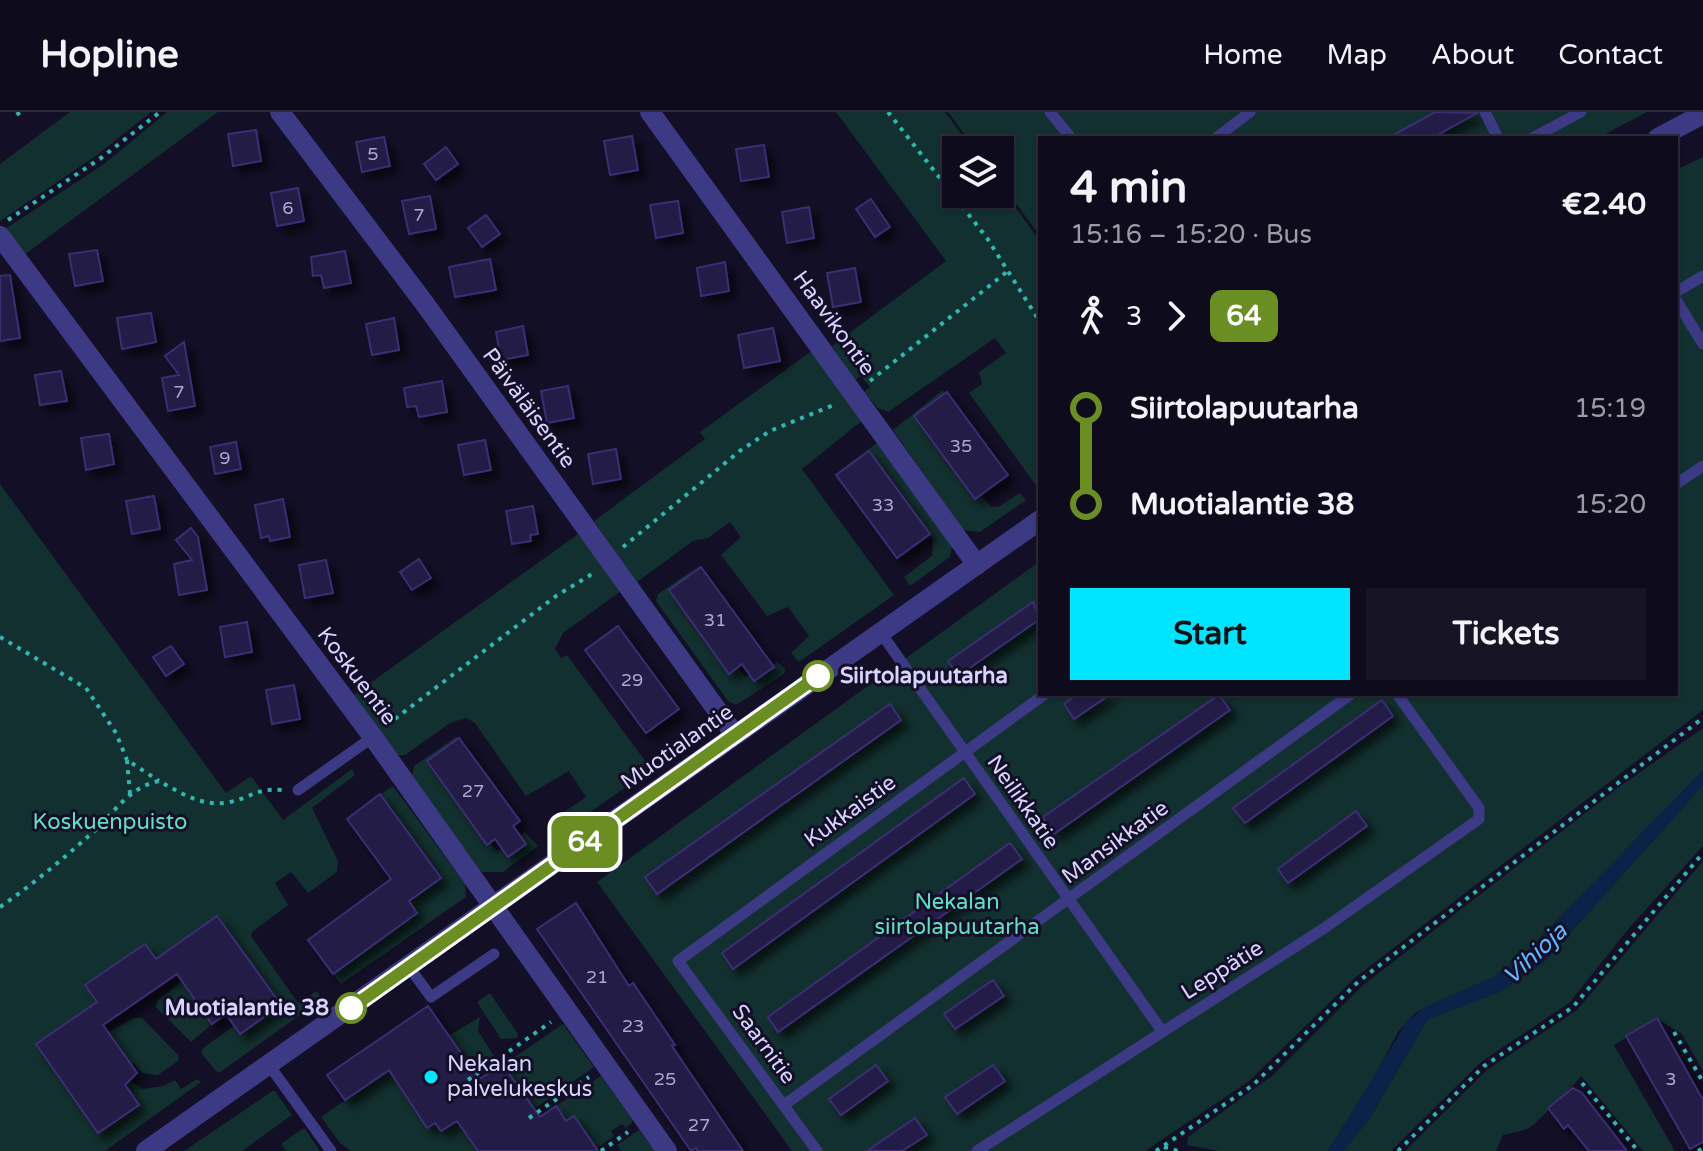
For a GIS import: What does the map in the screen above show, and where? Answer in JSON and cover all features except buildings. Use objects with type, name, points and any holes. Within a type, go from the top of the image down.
[{"type":"street","name":"Päiväläisentie","points":[[280,112],[610,559],[735,735]]},
{"type":"street","name":"Haavikontie","points":[[650,112],[977,565]]},
{"type":"street","points":[[1662,136],[1703,114]]},
{"type":"street","name":"Koskuentie","points":[[0,236],[373,737],[667,1151]]},
{"type":"street","name":"Muotialantie","points":[[146,1151],[1038,521]]},
{"type":"lane","points":[[1050,112],[1069,136]]},
{"type":"lane","points":[[1219,136],[1250,112]]},
{"type":"lane","points":[[1485,112],[1497,136]]},
{"type":"lane","points":[[1536,136],[1581,112]]},
{"type":"lane","points":[[1678,291],[1703,276]]},
{"type":"lane","points":[[1678,303],[1703,344]]},
{"type":"lane","points":[[1678,483],[1703,466]]},
{"type":"lane","name":"Neilikkatie","points":[[881,633],[1162,1031]]},
{"type":"lane","name":"Kukkaistie","points":[[678,961],[1042,696]]},
{"type":"lane","name":"Mansikkatie","points":[[784,1105],[1348,696]]},
{"type":"lane","name":"Leppätie","points":[[977,1151],[1323,929],[1481,814],[1398,696]]},
{"type":"lane","points":[[298,790],[373,737]]},
{"type":"lane","points":[[409,967],[431,997],[494,954]]},
{"type":"lane","name":"Saarnitie","points":[[678,961],[817,1151]]},
{"type":"lane","points":[[269,1065],[331,1151]]},
{"type":"path","points":[[0,226],[101,158],[160,112]]},
{"type":"path","points":[[888,112],[941,175],[1038,319]]},
{"type":"path","points":[[373,737],[556,596],[590,576],[741,450],[770,431],[855,393],[1008,271]]},
{"type":"path","points":[[0,637],[86,688],[116,733],[127,760],[130,794]]},
{"type":"path","points":[[1156,1151],[1268,1072],[1359,981],[1703,718]]},
{"type":"path","points":[[127,760],[189,798],[213,804],[232,802],[260,789],[298,790]]},
{"type":"path","points":[[0,907],[93,832],[130,794],[159,781]]},
{"type":"path","points":[[1398,1151],[1484,1066],[1573,1007],[1703,853]]},
{"type":"path","points":[[468,1080],[567,1010]]},
{"type":"path","points":[[1674,1032],[1703,1082]]},
{"type":"path","points":[[529,1118],[606,1065]]},
{"type":"path","points":[[1582,1083],[1638,1151]]},
{"type":"path","points":[[601,1151],[645,1120]]},
{"type":"path","points":[[1164,1147],[1178,1151]]},
{"type":"green space","points":[[70,112],[151,112],[97,155],[0,221],[0,164]]},
{"type":"green space","points":[[167,112],[218,112],[24,255],[5,229],[104,164]]},
{"type":"green space","points":[[836,112],[945,112],[963,136],[942,136],[942,208],[1014,208],[1014,205],[1038,238],[1038,488],[969,393],[982,384],[979,372],[1006,353],[995,338],[888,412],[878,408],[864,392],[870,387],[861,376],[855,380],[832,346],[946,261]]},
{"type":"green space","points":[[948,112],[1647,112],[1602,136],[1038,136],[1038,233],[1014,201],[1014,136],[966,136]]},
{"type":"green space","name":"Nekalan siirtolapuutarha","points":[[1703,157],[1703,710],[1356,977],[1249,1081],[1145,1151],[792,1151],[597,882],[1038,562],[1038,696],[1678,696],[1678,169]]},
{"type":"green space","points":[[813,350],[863,420],[802,469],[894,595],[799,662],[791,653],[809,636],[788,607],[767,616],[721,555],[741,537],[730,522],[708,538],[693,541],[637,582],[594,521],[705,439],[700,432]]},
{"type":"green space","points":[[943,390],[975,499],[981,495],[991,507],[998,507],[1020,493],[1026,500],[980,532],[963,530],[893,430]]},
{"type":"green space","points":[[877,443],[952,546],[950,557],[910,586],[904,577],[932,556],[933,539],[869,451],[835,474]]},
{"type":"green space","name":"Koskuenpuisto","points":[[0,484],[226,793],[251,776],[283,820],[352,769],[355,775],[312,808],[338,861],[337,872],[308,893],[291,872],[275,883],[288,905],[252,932],[251,936],[298,1003],[317,991],[322,999],[219,1073],[216,1071],[201,1053],[203,1048],[234,1026],[240,1034],[280,1005],[234,940],[217,929],[224,924],[218,916],[156,959],[145,944],[86,985],[97,1002],[36,1044],[42,1053],[49,1048],[59,1062],[52,1068],[66,1088],[85,1098],[78,1104],[83,1112],[99,1119],[92,1124],[98,1133],[139,1105],[125,1085],[131,1081],[143,1089],[163,1086],[175,1080],[181,1089],[197,1079],[201,1082],[105,1151],[0,1151]]},
{"type":"green space","points":[[581,532],[621,591],[563,633],[555,649],[561,658],[567,655],[649,766],[635,781],[557,835],[548,823],[586,797],[569,771],[526,796],[475,723],[466,718],[450,723],[405,755],[398,755],[352,696]]},
{"type":"green space","points":[[700,565],[669,591],[729,673],[738,667],[745,677],[749,675],[754,681],[777,662],[785,669],[784,674],[736,705],[728,701],[656,601],[658,594]]},
{"type":"green space","points":[[1703,728],[1703,770],[1698,776],[1524,954],[1493,977],[1415,1013],[1398,1032],[1328,1151],[1219,1151],[1187,1145],[1188,1137],[1272,1076],[1362,986],[1619,787]]},
{"type":"green space","points":[[456,737],[459,738],[427,762],[487,844],[490,842],[497,851],[502,849],[508,857],[526,844],[520,835],[525,832],[538,846],[503,872],[481,872],[412,776],[414,766]]},
{"type":"green space","points":[[1703,785],[1703,846],[1630,927],[1569,1003],[1481,1062],[1391,1151],[1343,1151],[1369,1119],[1428,1019],[1499,992],[1543,963]]},
{"type":"green space","points":[[393,786],[465,884],[466,897],[341,984],[333,974],[417,913],[409,901],[380,795]]},
{"type":"green space","points":[[1703,861],[1703,1071],[1682,1034],[1657,1019],[1614,1045],[1675,1151],[1643,1151],[1581,1076],[1533,1125],[1503,1135],[1496,1151],[1405,1151],[1487,1070],[1577,1010]]},
{"type":"green space","points":[[182,981],[194,998],[202,993],[212,1024],[191,1042],[156,1007],[157,1001]]},
{"type":"green space","points":[[490,993],[518,1034],[517,1038],[501,1039],[477,1002]]},
{"type":"green space","points":[[480,1017],[478,1031],[494,1056],[465,1076],[440,1041]]},
{"type":"green space","points":[[134,1018],[142,1018],[179,1056],[178,1061],[158,1075],[142,1073],[134,1063],[123,1070],[112,1055],[120,1049],[108,1032]]},
{"type":"green space","points":[[563,1024],[594,1067],[534,1109],[521,1090],[501,1079],[509,1073],[503,1065]]},
{"type":"green space","points":[[396,1065],[395,1079],[422,1103],[414,1109],[427,1128],[435,1123],[441,1131],[457,1121],[478,1151],[351,1151],[340,1143],[321,1117]]},
{"type":"green space","points":[[601,1076],[633,1121],[626,1128],[622,1124],[611,1131],[614,1136],[593,1151],[574,1116],[566,1121],[556,1106]]},
{"type":"green space","points":[[274,1090],[292,1115],[242,1151],[184,1151]]},
{"type":"green space","points":[[302,1129],[320,1151],[286,1151],[281,1144]]},
{"type":"green space","points":[[639,1130],[655,1151],[622,1151],[617,1145]]},
{"type":"water","name":"Vihioja","points":[[1703,770],[1703,785],[1543,963],[1499,992],[1428,1019],[1369,1119],[1343,1151],[1328,1151],[1408,1020],[1427,1006],[1493,977],[1524,954]]},
{"type":"bus line","name":"64","points":[[351,1008],[818,676]]},
{"type":"place","name":"Siirtolapuutarha","points":[[818,676]]},
{"type":"place","name":"Muotialantie 38","points":[[351,1008]]},
{"type":"place","name":"Nekalan palvelukeskus","points":[[431,1077]]}]
